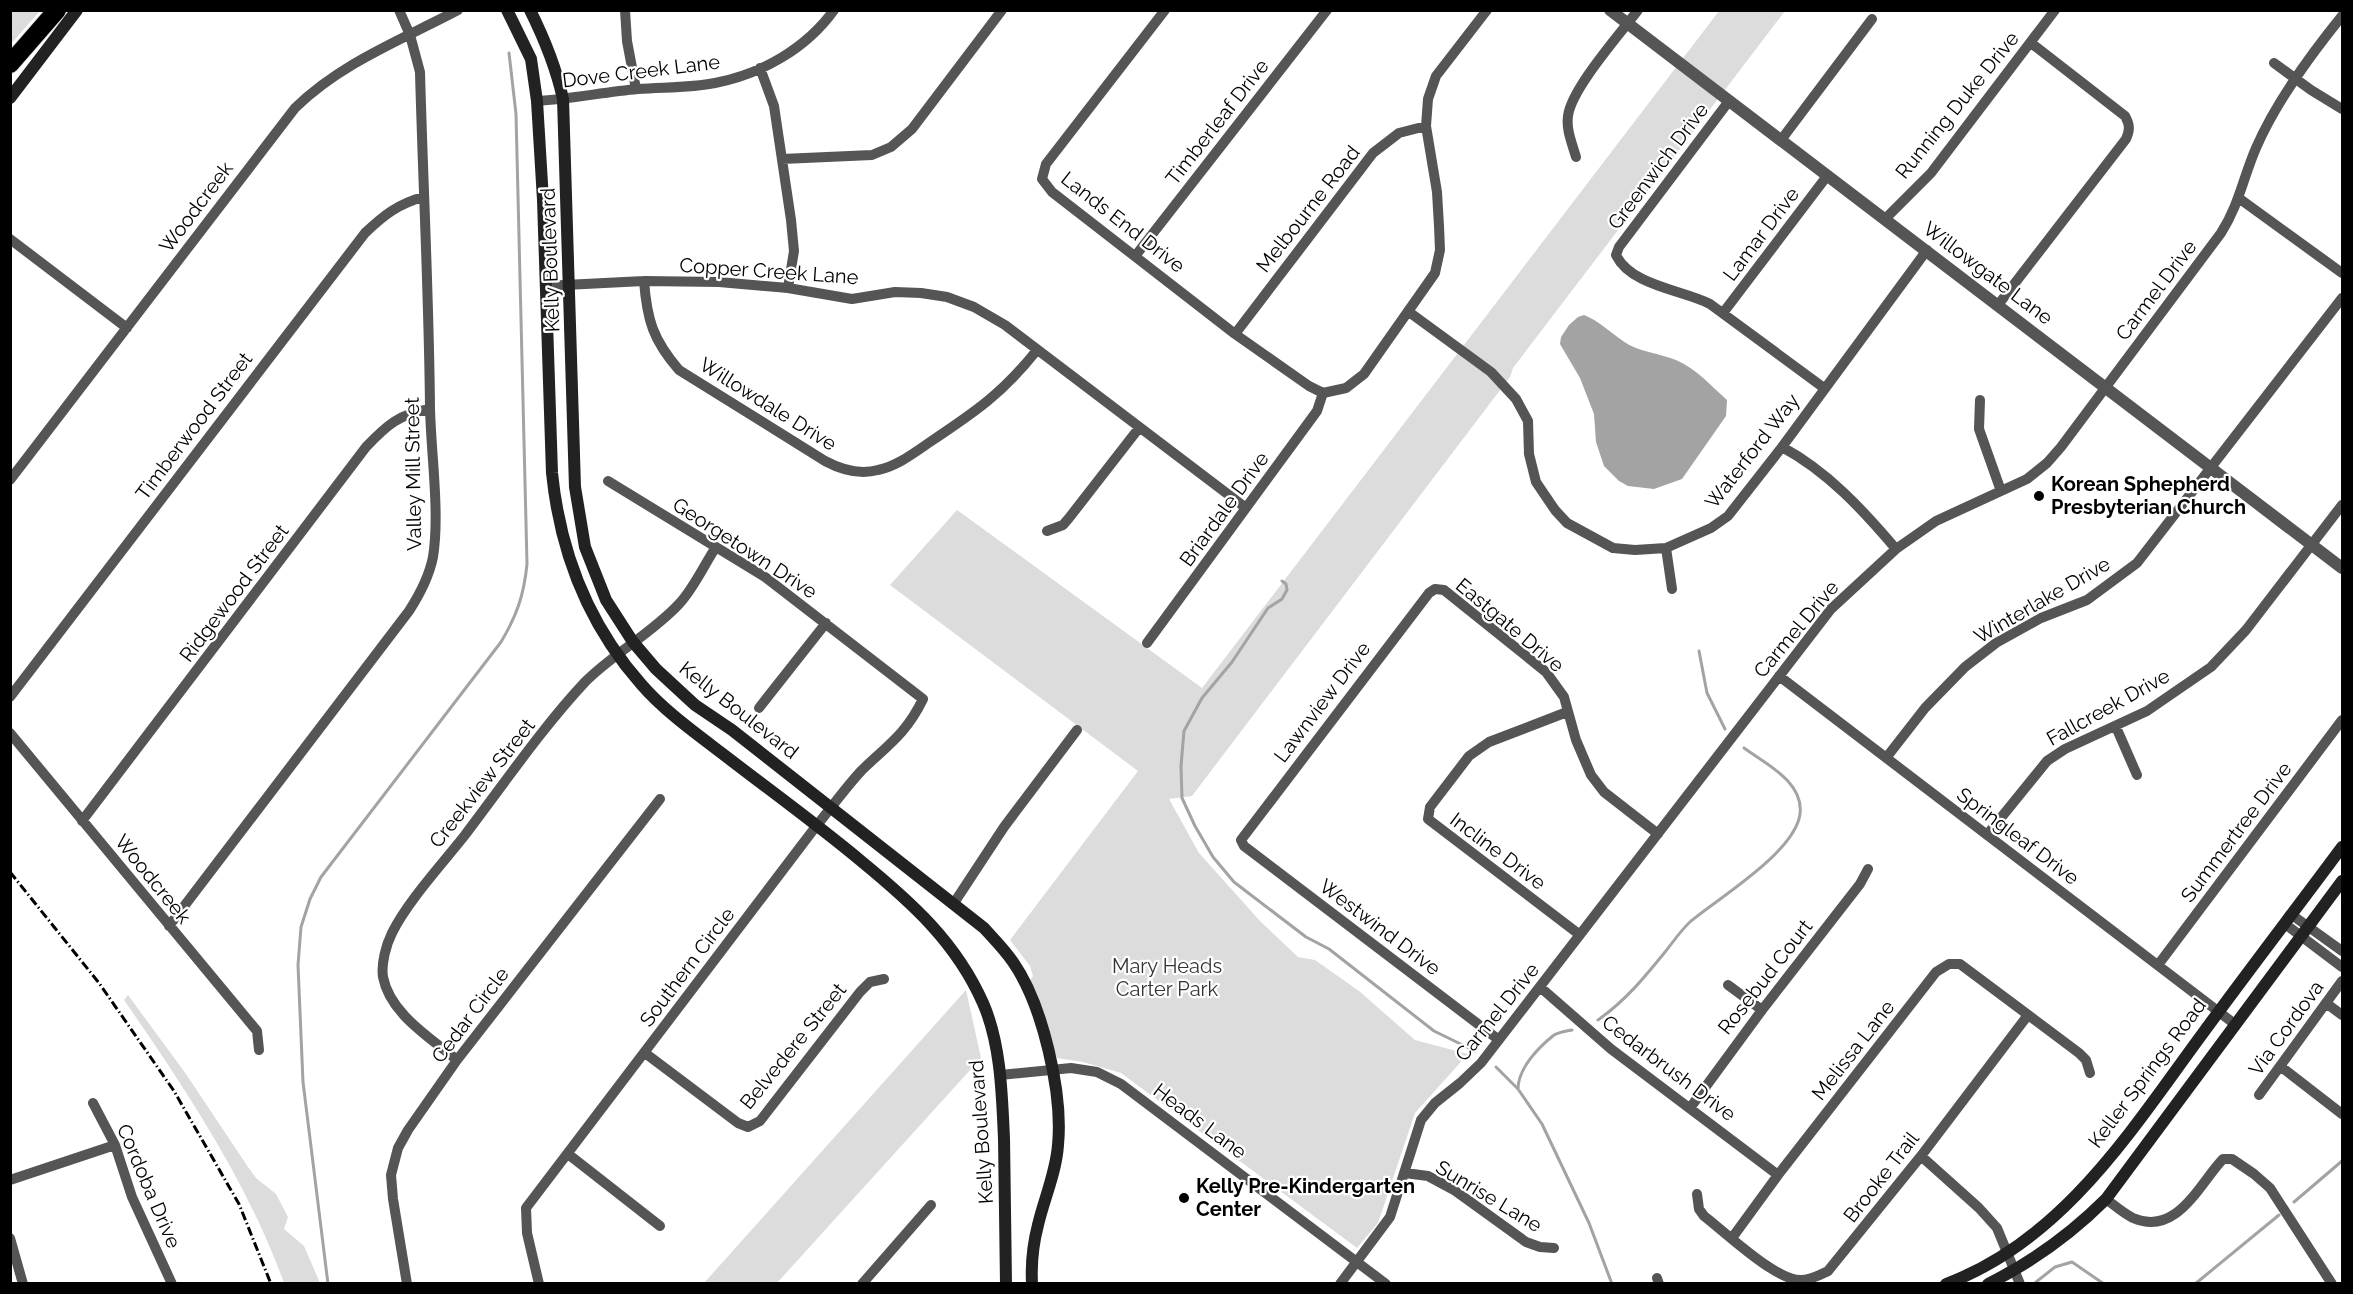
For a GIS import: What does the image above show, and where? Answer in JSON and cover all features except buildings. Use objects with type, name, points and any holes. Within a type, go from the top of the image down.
[{"type":"highway","points":[[10,64],[57,10]]},
{"type":"main road","points":[[10,98],[77,10]]},
{"type":"main road","name":"Kelly Boulevard","points":[[507,10],[531,58],[537,101],[543,200],[552,472],[555,510],[573,572],[599,626],[617,654],[642,685],[668,710],[817,825],[916,907],[939,931],[956,954],[984,1005],[993,1034],[1000,1075],[1005,1173],[1006,1284]]},
{"type":"main road","name":"Kelly Boulevard","points":[[530,10],[547,44],[557,71],[563,99],[576,487],[585,547],[606,600],[633,642],[681,694],[732,730],[954,903],[984,928],[1014,964],[1036,1009],[1055,1069],[1058,1101],[1058,1146],[1037,1227],[1031,1265],[1032,1284]]},
{"type":"main road","name":"Keller Springs Road","points":[[1946,1284],[1986,1265],[2035,1235],[2088,1184],[2343,847]]},
{"type":"main road","points":[[1988,1284],[2014,1271],[2056,1244],[2106,1199],[2343,881]]},
{"type":"street","name":"Valley Mill Street","points":[[169,926],[410,611],[428,577],[434,540],[420,72],[410,36],[399,10]]},
{"type":"street","name":"Woodcreek","points":[[10,480],[295,108],[315,88],[338,72],[458,10]]},
{"type":"street","points":[[625,10],[627,41],[636,89]]},
{"type":"street","name":"Dove Creek Lane","points":[[537,101],[636,89],[717,83],[785,57],[810,37],[834,10]]},
{"type":"street","points":[[782,159],[872,155],[891,147],[912,129],[1002,10]]},
{"type":"street","name":"Lands End Drive","points":[[1165,10],[1046,164],[1042,179],[1052,192],[1235,334],[1309,386],[1323,393]]},
{"type":"street","name":"Timberleaf Drive","points":[[1136,255],[1327,10]]},
{"type":"street","points":[[1323,393],[1346,388],[1364,374],[1435,273],[1440,250],[1437,192],[1426,126],[1428,99],[1436,76],[1486,10]]},
{"type":"street","name":"Willowgate Lane","points":[[1610,10],[2343,568]]},
{"type":"street","points":[[1576,157],[1567,130],[1570,108],[1576,92],[1638,10]]},
{"type":"street","name":"Running Duke Drive","points":[[1885,219],[1931,174],[2055,10]]},
{"type":"street","name":"Carmel Drive","points":[[1340,1284],[1386,1225],[1421,1120],[1435,1103],[1461,1083],[1481,1063],[1499,1041],[1831,609],[1896,549],[1936,521],[2026,479],[2047,463],[2221,233],[2240,199],[2256,149],[2295,79],[2343,16]]},
{"type":"street","points":[[1781,140],[1872,19]]},
{"type":"street","points":[[1998,305],[2126,138],[2129,131],[2126,116],[2031,43]]},
{"type":"street","points":[[2274,63],[2343,109]]},
{"type":"street","points":[[760,68],[774,106],[794,251],[788,288]]},
{"type":"street","name":"Greenwich Drive","points":[[1729,101],[1616,255],[1619,262],[1646,280],[1665,289],[1698,297],[1824,388]]},
{"type":"street","name":"Melbourne Road","points":[[1235,334],[1373,153],[1399,133],[1426,126]]},
{"type":"street","name":"Lamar Drive","points":[[1723,313],[1827,176]]},
{"type":"street","name":"Timberwood Street","points":[[10,698],[365,233],[404,202],[423,197]]},
{"type":"street","points":[[2240,199],[2343,273]]},
{"type":"street","points":[[10,239],[127,328]]},
{"type":"street","name":"Waterford Way","points":[[1409,312],[1491,372],[1516,399],[1528,421],[1529,454],[1536,482],[1567,523],[1613,548],[1635,550],[1666,548],[1711,528],[1728,516],[1782,447],[1927,250]]},
{"type":"street","name":"Copper Creek Lane","points":[[545,286],[644,281],[749,284],[852,299],[895,292],[947,297],[987,314],[1246,508]]},
{"type":"street","name":"Willowdale Drive","points":[[644,281],[647,313],[654,334],[665,353],[680,370],[825,461],[845,469],[876,471],[901,461],[981,408],[1005,388],[1037,350]]},
{"type":"street","name":"Winterlake Drive","points":[[1886,758],[1925,708],[1965,667],[1996,643],[2041,618],[2087,600],[2128,571],[2343,298]]},
{"type":"street","name":"Briardale Drive","points":[[1147,643],[1317,411],[1323,393]]},
{"type":"street","points":[[1980,400],[1979,429],[2001,490]]},
{"type":"street","name":"Ridgewood Street","points":[[82,821],[366,447],[398,418],[430,409]]},
{"type":"street","points":[[1047,531],[1063,525],[1070,518],[1139,428]]},
{"type":"street","points":[[1782,447],[1846,494],[1896,549]]},
{"type":"street","name":"Georgetown Drive","points":[[608,481],[765,577],[917,693]]},
{"type":"street","name":"Fallcreek Drive","points":[[1987,835],[2047,761],[2065,749],[2147,711],[2211,667],[2246,630],[2343,506]]},
{"type":"street","name":"Creekview Street","points":[[457,1060],[394,1004],[383,974],[387,943],[398,922],[414,900],[569,701],[598,669],[680,603],[716,547]]},
{"type":"street","points":[[1666,548],[1672,589]]},
{"type":"street","name":"Eastgate Drive","points":[[1435,590],[1444,590],[1546,672],[1564,697],[1583,760],[1592,775],[1604,792],[1658,834]]},
{"type":"street","name":"Lawnview Drive","points":[[1240,840],[1429,593],[1435,590]]},
{"type":"street","points":[[759,708],[826,623]]},
{"type":"street","name":"Springleaf Drive","points":[[1779,676],[2236,1025]]},
{"type":"street","name":"Southern Circle","points":[[539,1284],[527,1233],[526,1208],[817,825],[861,771],[894,742],[915,716],[923,699],[917,693]]},
{"type":"street","name":"Incline Drive","points":[[1568,712],[1489,742],[1469,756],[1430,807],[1428,819],[1580,935]]},
{"type":"street","name":"Summertree Drive","points":[[2158,965],[2343,720]]},
{"type":"street","points":[[2116,727],[2137,775]]},
{"type":"street","points":[[954,903],[1004,827],[1077,730]]},
{"type":"street","name":"Woodcreek","points":[[10,733],[257,1031],[260,1050]]},
{"type":"street","name":"Cedar Circle","points":[[407,1284],[399,1245],[391,1175],[398,1148],[457,1060],[660,799]]},
{"type":"street","name":"Westwind Drive","points":[[1240,840],[1244,846],[1499,1041]]},
{"type":"street","name":"Rosebud Court","points":[[1690,1108],[1762,1010],[1860,884],[1868,869]]},
{"type":"street","points":[[2288,919],[2343,967]]},
{"type":"street","points":[[2305,932],[2343,951]]},
{"type":"street","name":"Melissa Lane","points":[[1732,1238],[1778,1175],[1941,968],[1949,964],[1960,964],[2079,1053],[2086,1060],[2090,1073]]},
{"type":"street","name":"Belvedere Street","points":[[645,1053],[738,1123],[748,1127],[760,1121],[860,992],[870,982],[884,980]]},
{"type":"street","name":"Via Cordova","points":[[2259,1095],[2343,981]]},
{"type":"street","points":[[1728,985],[1762,1010]]},
{"type":"street","name":"Cedarbrush Drive","points":[[1540,987],[1611,1049],[1778,1175]]},
{"type":"street","points":[[2326,1003],[2343,1016]]},
{"type":"street","name":"Brooke Trail","points":[[1697,1194],[1699,1209],[1732,1238],[1781,1275],[1800,1281],[1815,1278],[1828,1271],[1837,1263],[2028,1015]]},
{"type":"street","points":[[2280,1066],[2343,1114]]},
{"type":"street","name":"Heads Lane","points":[[1000,1075],[1071,1068],[1098,1072],[1121,1084],[1386,1284]]},
{"type":"street","name":"Cordoba Drive","points":[[93,1103],[115,1145],[132,1197],[172,1284]]},
{"type":"street","points":[[10,1180],[115,1145]]},
{"type":"street","points":[[568,1154],[660,1226]]},
{"type":"street","points":[[1920,1156],[1979,1208],[1998,1228],[2020,1284]]},
{"type":"street","points":[[2106,1199],[2132,1218],[2158,1221],[2168,1219],[2183,1208],[2223,1159],[2232,1159],[2270,1188],[2332,1284]]},
{"type":"street","name":"Sunrise Lane","points":[[1405,1173],[1428,1176],[1454,1190],[1526,1242],[1540,1247],[1554,1248]]},
{"type":"street","points":[[862,1284],[931,1205]]},
{"type":"street","points":[[10,1238],[23,1284]]},
{"type":"green space","points":[[10,11],[40,11],[11,44]]},
{"type":"green space","name":"Mary Heads Carter Park","points":[[1719,11],[1785,11],[1513,368],[1510,377],[1192,796],[1169,799],[1199,853],[1260,921],[1298,957],[1315,960],[1359,991],[1415,1040],[1468,1054],[1415,1113],[1378,1223],[1357,1248],[1121,1073],[1083,1062],[1057,1058],[1027,984],[1033,976],[1030,966],[1010,940],[1138,771],[890,585],[957,510],[1202,688]]},
{"type":"green space","points":[[966,990],[981,1058],[777,1283],[704,1283]]},
{"type":"green space","points":[[128,995],[186,1074],[256,1178],[276,1194],[288,1217],[284,1229],[304,1246],[320,1283],[284,1283],[234,1173],[170,1067],[124,1000]]},
{"type":"shaded area","points":[[1584,315],[1600,323],[1629,345],[1684,364],[1727,400],[1726,416],[1682,479],[1654,489],[1628,486],[1619,481],[1604,466],[1596,442],[1594,414],[1580,378],[1560,344],[1561,337],[1569,325]]},
{"type":"waterway","points":[[328,1284],[303,1082],[298,965],[301,927],[310,899],[321,877],[501,642],[519,604],[526,575],[516,114],[509,53]]},
{"type":"waterway","points":[[1282,581],[1286,584],[1287,590],[1282,599],[1268,608],[1232,662],[1202,698],[1184,731],[1181,766],[1182,798],[1213,857],[1234,882],[1306,937],[1329,949],[1434,1031],[1475,1051]]},
{"type":"waterway","points":[[1699,651],[1707,693],[1725,729]]},
{"type":"waterway","points":[[1598,1020],[1634,989],[1687,925],[1771,858],[1795,829],[1800,814],[1800,803],[1796,792],[1782,775],[1744,748]]},
{"type":"waterway","points":[[1518,1089],[1525,1066],[1536,1052],[1554,1035],[1572,1030]]},
{"type":"waterway","points":[[1496,1067],[1518,1089],[1542,1124],[1589,1223],[1612,1284]]},
{"type":"waterway","points":[[2294,1202],[2342,1161]]},
{"type":"waterway","points":[[2195,1284],[2279,1215]]},
{"type":"waterway","points":[[2036,1282],[2055,1267],[2072,1262],[2104,1284]]},
{"type":"railway","points":[[10,872],[99,983],[174,1091],[239,1204],[271,1284]]},
{"type":"place","name":"Korean Sphepherd Presbyterian Church","points":[[2039,496]]},
{"type":"place","name":"Kelly Pre-Kindergarten Center","points":[[1184,1198]]}]
